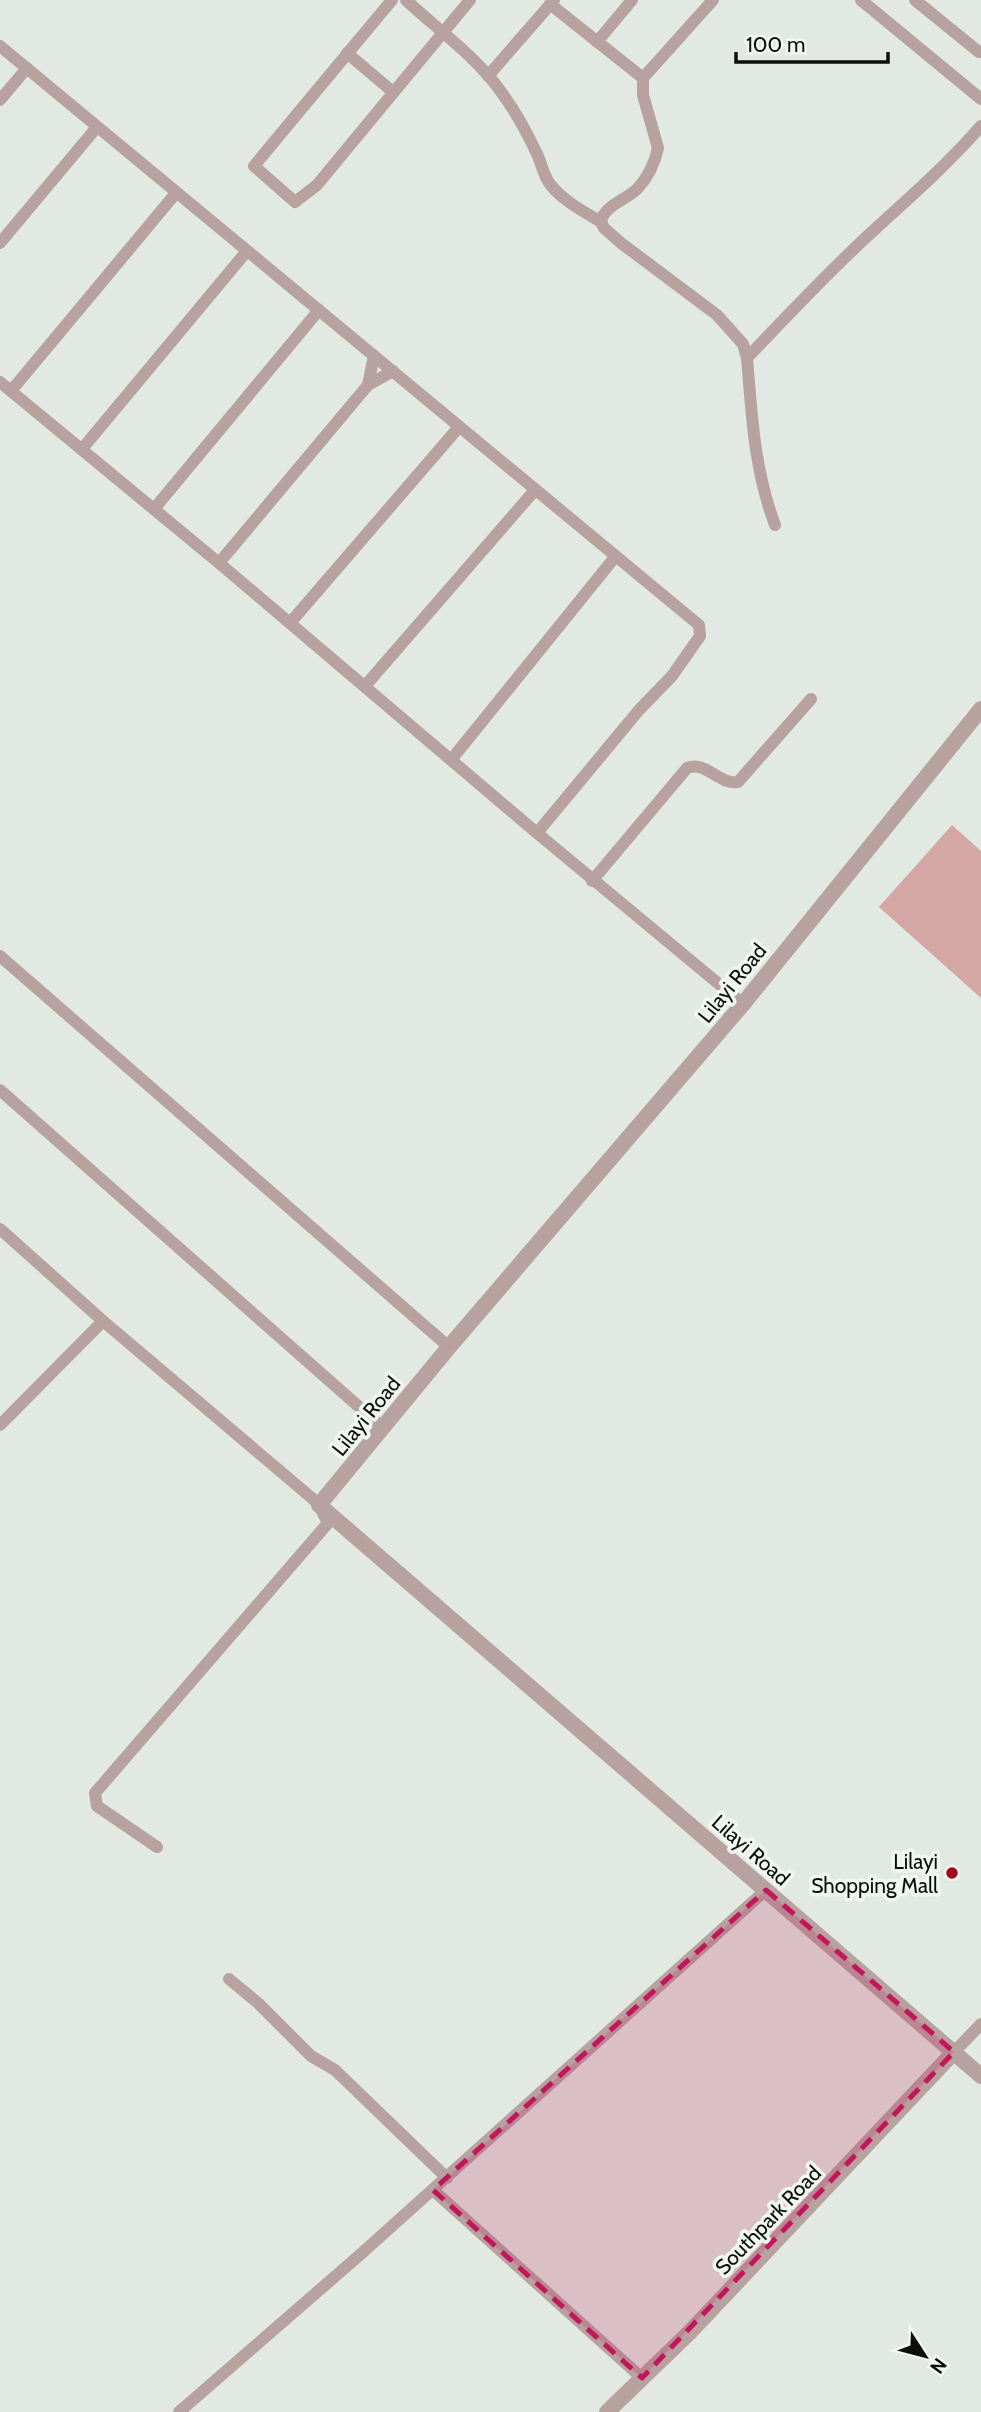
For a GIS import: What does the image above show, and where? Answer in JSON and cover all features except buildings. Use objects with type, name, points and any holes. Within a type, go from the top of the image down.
[{"type":"street","points":[[392,0],[254,166],[295,202],[317,185],[470,0]]},
{"type":"street","points":[[406,0],[488,76],[517,117],[548,181],[565,199],[601,222],[604,229],[621,243],[717,314],[743,344],[747,358],[758,471],[775,525]]},
{"type":"street","points":[[597,42],[632,0]]},
{"type":"street","points":[[601,222],[607,211],[636,191],[657,155],[658,148],[643,95],[643,78],[713,0]]},
{"type":"street","points":[[861,0],[981,99]]},
{"type":"street","points":[[915,0],[979,52]]},
{"type":"street","points":[[488,76],[552,2],[643,78]]},
{"type":"street","points":[[0,46],[699,625],[700,636],[672,676],[639,710],[537,833]]},
{"type":"street","points":[[347,53],[393,92]]},
{"type":"street","points":[[0,100],[27,68]]},
{"type":"street","points":[[747,358],[981,126]]},
{"type":"street","points":[[0,243],[97,127]]},
{"type":"street","points":[[11,391],[176,193]]},
{"type":"street","points":[[82,449],[247,251]]},
{"type":"street","points":[[154,509],[319,310]]},
{"type":"street","points":[[368,385],[374,356]]},
{"type":"street","points":[[219,563],[368,385],[393,371]]},
{"type":"street","points":[[0,382],[290,622],[592,881],[743,1004]]},
{"type":"street","points":[[290,622],[459,427]]},
{"type":"street","points":[[365,686],[535,490]]},
{"type":"street","points":[[452,760],[615,557]]},
{"type":"street","points":[[592,881],[687,768],[692,765],[700,767],[724,781],[738,782],[811,698]]},
{"type":"street","name":"Lilayi Road","points":[[981,709],[743,1004],[449,1347],[319,1505],[981,2076]]},
{"type":"street","points":[[0,956],[449,1347]]},
{"type":"street","points":[[0,1090],[383,1427]]},
{"type":"street","points":[[0,1229],[103,1321],[319,1505],[328,1522],[95,1793],[97,1806],[157,1847]]},
{"type":"street","points":[[0,1425],[103,1321]]},
{"type":"street","points":[[179,2412],[447,2178],[766,1890]]},
{"type":"street","points":[[229,1979],[258,2003],[311,2056],[335,2070],[447,2178]]},
{"type":"street","points":[[954,2052],[981,2024]]},
{"type":"street","name":"Southpark Road","points":[[607,2412],[708,2313],[954,2052]]},
{"type":"street","points":[[433,2190],[642,2378]]},
{"type":"highlighted area","points":[[766,1890],[954,2052],[642,2378],[433,2190]]},
{"type":"shaded area","points":[[952,825],[981,851],[981,998],[879,907]]},
{"type":"place","name":"Lilayi Shopping Mall","points":[[952,1873]]}]
